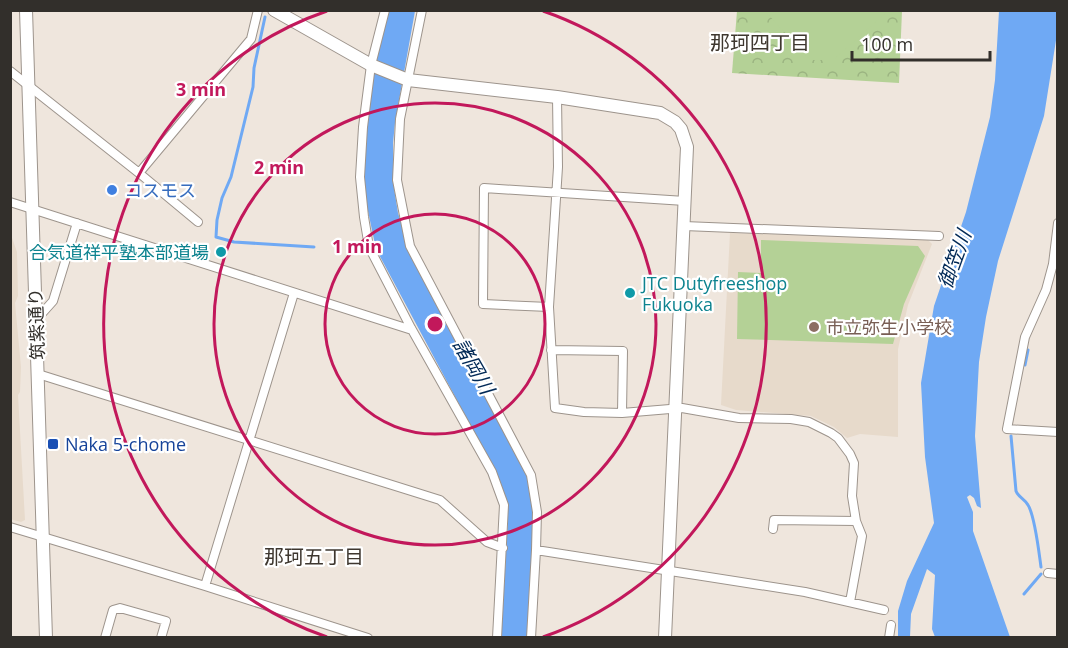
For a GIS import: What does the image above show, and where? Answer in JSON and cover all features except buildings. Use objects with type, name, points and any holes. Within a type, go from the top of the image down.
[{"type":"street","name":"筑紫通り","points":[[26,10],[46,638]]},
{"type":"street","points":[[139,173],[251,39],[258,10]]},
{"type":"street","points":[[274,10],[371,65],[408,80],[557,97],[660,113],[675,122],[681,129],[687,147],[665,638]]},
{"type":"street","points":[[385,10],[371,65],[363,127],[360,177],[369,247],[412,330],[492,472],[504,505],[497,638]]},
{"type":"street","points":[[422,10],[400,119],[397,180],[410,246],[531,475],[537,512],[537,550],[531,638]]},
{"type":"street","points":[[10,71],[198,222]]},
{"type":"street","points":[[557,97],[556,192],[549,307],[555,408],[584,412],[622,413],[674,408],[719,413],[739,418],[791,419],[809,422],[831,433],[838,438],[854,463],[852,496],[856,521],[862,536],[850,602]]},
{"type":"street","points":[[549,307],[483,304],[484,188],[685,201]]},
{"type":"street","points":[[10,202],[412,330]]},
{"type":"street","points":[[36,320],[52,301],[78,223]]},
{"type":"street","points":[[1058,223],[1055,265],[1025,337],[1007,429],[1058,432]]},
{"type":"street","points":[[684,226],[939,236]]},
{"type":"street","points":[[205,585],[294,293]]},
{"type":"street","points":[[551,350],[623,351],[622,413]]},
{"type":"street","points":[[38,374],[440,500],[487,542],[503,548]]},
{"type":"street","points":[[773,530],[774,520],[856,521]]},
{"type":"street","points":[[10,527],[205,585],[368,638]]},
{"type":"street","points":[[537,550],[806,592],[884,610]]},
{"type":"street","points":[[105,638],[113,610],[120,608],[166,621],[160,638]]},
{"type":"street","points":[[889,638],[891,625]]},
{"type":"shaded area","name":"市立弥生小学校","points":[[730,233],[927,239],[932,244],[908,305],[898,349],[898,437],[860,434],[847,438],[834,427],[811,416],[736,410],[721,405]]},
{"type":"shaded area","points":[[11,235],[17,252],[18,296],[15,303],[21,367],[18,395],[25,520],[21,522],[10,519]]},
{"type":"green space","points":[[737,11],[902,11],[899,83],[732,73]]},
{"type":"green space","points":[[765,11],[888,11],[833,60],[810,60]]},
{"type":"green space","points":[[761,240],[918,246],[925,256],[904,304],[893,344],[737,339],[738,272],[761,273]]},
{"type":"water","points":[[386,11],[415,11],[393,143],[394,188],[398,213],[406,239],[518,454],[529,481],[535,523],[528,637],[501,637],[508,520],[497,475],[376,249],[365,197],[363,164],[373,75]]},
{"type":"water","name":"御笠川","points":[[999,11],[1058,11],[1057,34],[1044,116],[998,261],[979,362],[975,436],[981,508],[977,506],[974,498],[970,495],[967,497],[973,512],[973,531],[1010,637],[935,637],[932,629],[935,575],[927,569],[911,614],[910,637],[898,637],[898,611],[907,581],[934,523],[925,457],[921,383],[934,306],[966,212],[990,117],[995,80]]},
{"type":"waterway","points":[[265,17],[254,68],[253,87],[231,177],[222,198],[216,237],[234,242],[314,247]]},
{"type":"waterway","points":[[1025,365],[1028,350]]},
{"type":"waterway","points":[[1011,436],[1016,491],[1027,503],[1033,517],[1041,567]]},
{"type":"waterway","points":[[1024,594],[1041,574]]},
{"type":"place","name":"コスモス","points":[[112,190]]},
{"type":"place","name":"合気道祥平塾本部道場","points":[[221,252]]},
{"type":"place","name":"JTC Dutyfreeshop Fukuoka","points":[[630,293]]},
{"type":"place","name":"市立弥生小学校","points":[[814,327]]},
{"type":"place","name":"Naka 5-chome","points":[[53,444]]},
{"type":"district","name":"那珂四丁目","points":[[760,42]]},
{"type":"district","name":"那珂五丁目","points":[[314,556]]},
{"type":"water label","name":"諸岡川","points":[[474,366]]}]
